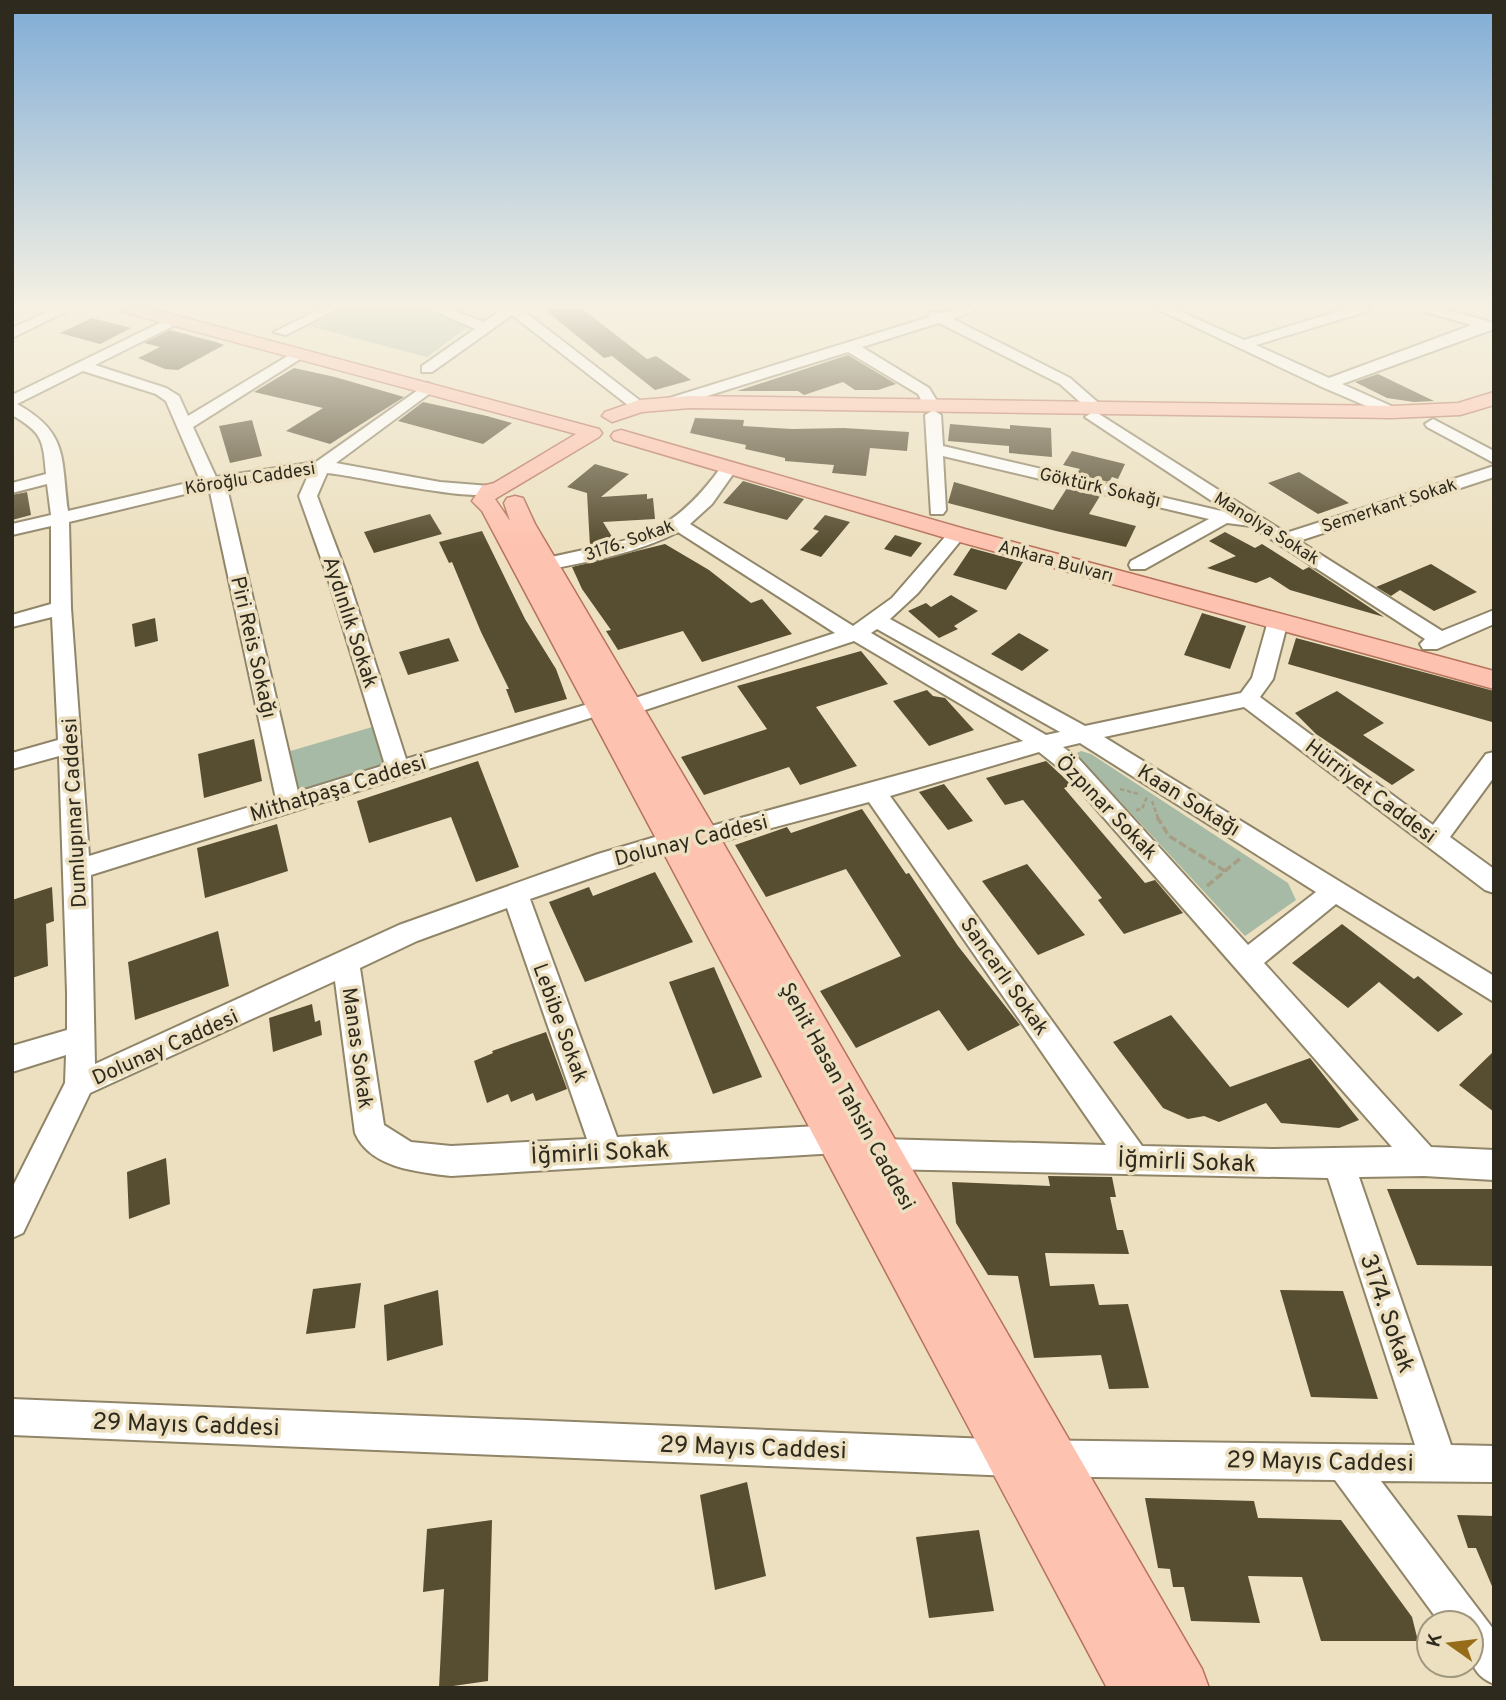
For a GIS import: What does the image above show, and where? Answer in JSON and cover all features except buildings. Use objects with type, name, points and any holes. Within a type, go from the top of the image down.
[{"type":"main road","name":"Ankara Bulvarı","points":[[465,387],[674,439],[1138,565],[1436,642],[1494,661]]},
{"type":"main road","points":[[500,498],[616,425],[669,403],[932,410],[1392,412],[1460,409],[1494,398]]},
{"type":"main road","points":[[616,425],[668,412],[932,410]]},
{"type":"main road","points":[[1094,412],[1433,424],[1494,415]]},
{"type":"main road","name":"Ankara Bulvarı","points":[[616,425],[730,467],[957,534],[1494,680]]},
{"type":"main road","name":"Şehit Hasan Tahsin Caddesi","points":[[500,498],[523,524],[546,564],[613,708]]},
{"type":"main road","name":"Şehit Hasan Tahsin Caddesi","points":[[500,498],[613,708],[688,839],[880,1154],[1183,1688]]},
{"type":"main road","name":"Şehit Hasan Tahsin Caddesi","points":[[688,839],[837,1139],[1136,1688]]},
{"type":"street","points":[[12,401],[39,387]]},
{"type":"street","name":"Piri Reis Sokağı","points":[[149,387],[173,399],[215,487],[288,802]]},
{"type":"street","points":[[186,425],[246,387]]},
{"type":"street","points":[[318,471],[417,387]]},
{"type":"street","points":[[583,387],[616,425]]},
{"type":"street","points":[[669,403],[718,387]]},
{"type":"street","points":[[918,387],[924,391],[932,410],[937,510]]},
{"type":"street","name":"Manolya Sokak","points":[[1071,387],[1094,412],[1436,642]]},
{"type":"street","points":[[1335,387],[1392,412]]},
{"type":"street","name":"Dumlupınar Caddesi","points":[[12,408],[45,430],[51,441],[59,524],[61,608],[78,869],[81,1038],[80,1084],[12,1222]]},
{"type":"street","points":[[1433,424],[1494,458]]},
{"type":"street","name":"Göktürk Sokağı","points":[[936,449],[1264,526]]},
{"type":"street","name":"3176. Sokak","points":[[546,564],[610,550],[677,524],[700,507],[730,467]]},
{"type":"street","name":"Köroğlu Caddesi","points":[[12,530],[59,524],[215,487],[318,471],[500,498]]},
{"type":"street","name":"Aydınlık Sokak","points":[[318,471],[308,496],[311,509],[337,575],[398,769]]},
{"type":"street","name":"Semerkant Sokak","points":[[1285,539],[1494,471]]},
{"type":"street","points":[[12,488],[54,477]]},
{"type":"street","points":[[1138,565],[1225,517]]},
{"type":"street","name":"Köroğlu Caddesi","points":[[12,542],[59,524]]},
{"type":"street","name":"Özpınar Sokak","points":[[677,524],[833,625],[876,643],[1043,743],[1071,765],[1424,1161]]},
{"type":"street","name":"Mithatpaşa Caddesi","points":[[78,869],[288,802],[613,708],[855,634],[878,621],[904,600],[957,534]]},
{"type":"street","points":[[12,621],[61,608]]},
{"type":"street","points":[[1436,642],[1494,616]]},
{"type":"street","name":"Kaan Sokağı","points":[[878,621],[1082,734],[1494,990]]},
{"type":"street","points":[[1248,699],[1262,679],[1278,621]]},
{"type":"street","name":"Dolunay Caddesi","points":[[80,1084],[408,933],[515,894],[688,839],[874,792],[1043,743],[1248,699]]},
{"type":"street","name":"Hürriyet Caddesi","points":[[1248,699],[1494,883]]},
{"type":"street","points":[[12,761],[70,745]]},
{"type":"street","points":[[1436,839],[1494,760]]},
{"type":"street","name":"Sancarlı Sokak","points":[[874,792],[1134,1160]]},
{"type":"street","points":[[1247,961],[1336,890]]},
{"type":"street","name":"Lebibe Sokak","points":[[515,894],[607,1152]]},
{"type":"street","name":"Manas Sokak","points":[[346,962],[370,1133]]},
{"type":"street","points":[[12,1059],[81,1038]]},
{"type":"street","name":"İğmirli Sokak","points":[[370,1133],[406,1156],[451,1161],[837,1139]]},
{"type":"street","name":"İğmirli Sokak","points":[[880,1154],[1338,1163],[1424,1161],[1494,1165]]},
{"type":"street","name":"3174. Sokak","points":[[1338,1163],[1439,1463]]},
{"type":"street","name":"29 Mayıs Caddesi","points":[[12,1417],[1013,1458],[1050,1456],[1494,1464]]},
{"type":"street","points":[[1344,1462],[1454,1609]]},
{"type":"path","points":[[1117,756],[1106,770],[1112,784],[1152,800],[1160,826],[1169,836],[1225,871]]},
{"type":"path","points":[[1192,898],[1259,843]]},
{"type":"green space","points":[[379,725],[392,765],[298,794],[287,752]]},
{"type":"green space","points":[[1081,751],[1091,754],[1288,883],[1296,900],[1245,936],[1080,758],[1077,753]]}]
